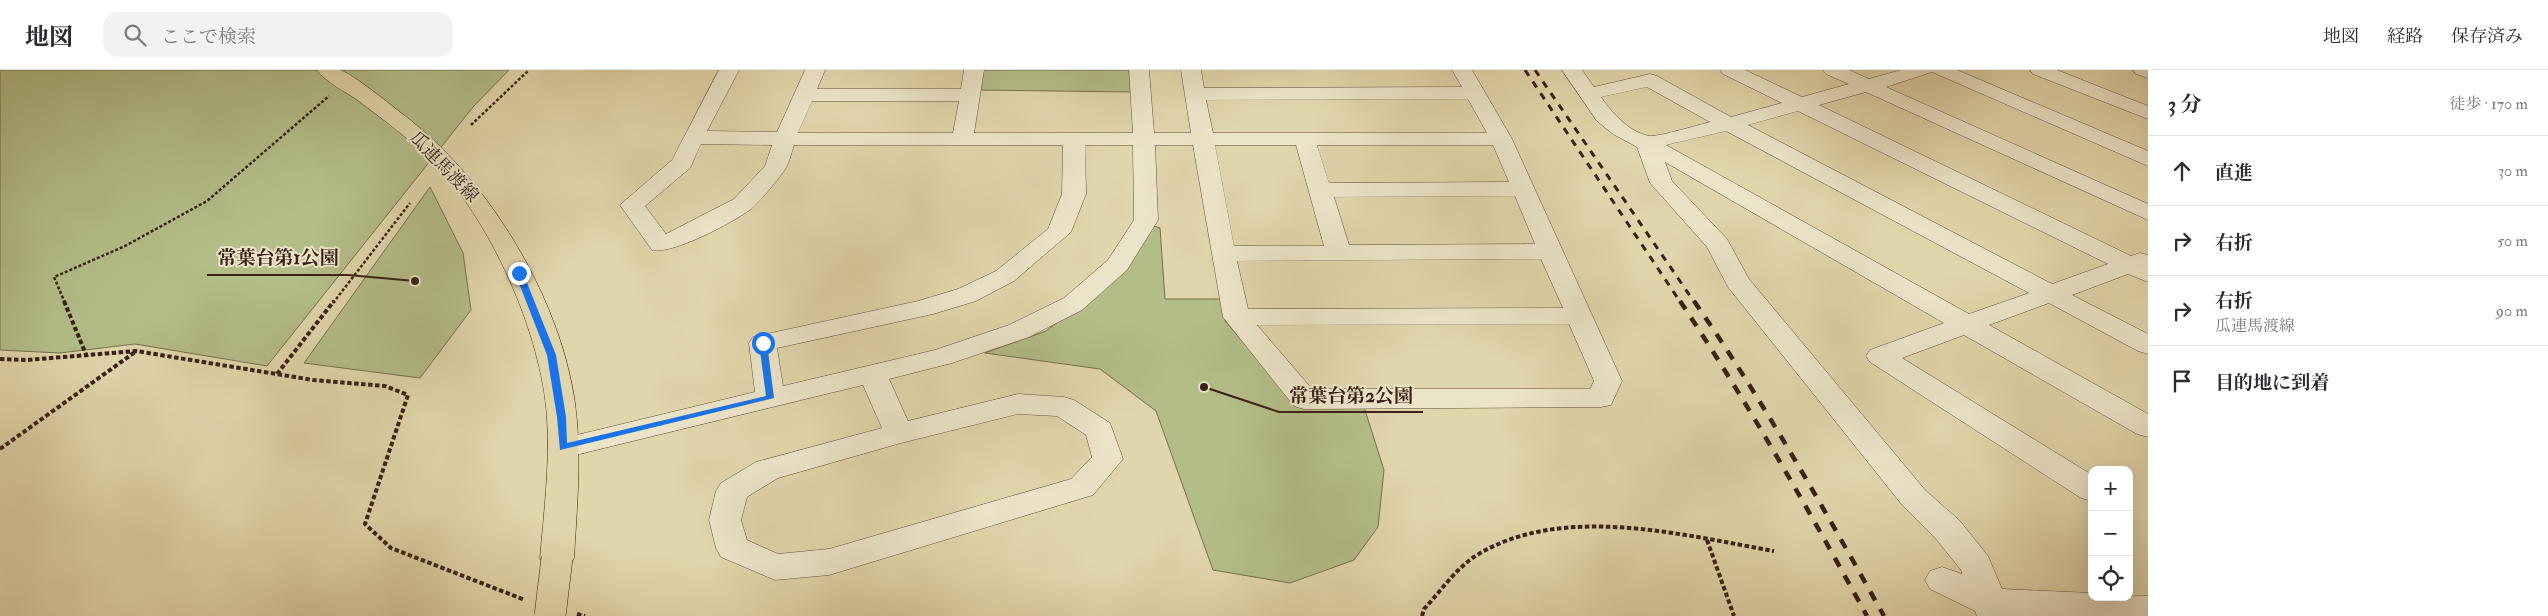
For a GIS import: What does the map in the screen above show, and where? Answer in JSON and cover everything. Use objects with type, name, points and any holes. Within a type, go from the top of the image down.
[{"type":"main road","name":"瓜連馬渡線","points":[[338,77],[404,126],[437,154],[470,190],[494,226],[519,273],[552,355],[562,417],[564,468],[557,558],[542,610]]},
{"type":"street","points":[[729,70],[682,163],[632,204],[661,245],[688,234],[742,204],[775,168],[815,70]]},
{"type":"street","points":[[962,140],[974,70]]},
{"type":"street","points":[[563,448],[942,357],[1019,331],[1073,304],[1118,264],[1146,220],[1146,174],[1139,70]]},
{"type":"street","points":[[1191,70],[1223,254],[1236,316],[1304,399],[1601,398],[1608,381],[1501,139],[1462,70]]},
{"type":"street","points":[[1572,70],[1604,117],[1620,130],[1647,143],[1970,324],[2148,427]]},
{"type":"street","points":[[1730,70],[2142,266]]},
{"type":"street","points":[[1833,70],[2148,213]]},
{"type":"street","points":[[1647,143],[1729,124],[1923,70]]},
{"type":"street","points":[[1940,70],[2148,159]]},
{"type":"street","points":[[2040,70],[2148,113]]},
{"type":"street","points":[[2143,70],[2148,72]]},
{"type":"street","points":[[1590,94],[1650,80],[1729,124],[2148,345]]},
{"type":"street","points":[[1195,94],[1475,93]]},
{"type":"street","points":[[805,95],[969,95]]},
{"type":"street","points":[[693,138],[1074,141],[1501,139]]},
{"type":"street","points":[[1305,140],[1339,253]]},
{"type":"street","points":[[770,398],[763,343],[924,308],[967,295],[1005,276],[1040,250],[1059,232],[1074,194],[1074,141]]},
{"type":"street","points":[[1647,143],[1661,183],[1718,244],[1737,282],[1907,490],[1948,530],[1976,565],[1992,609]]},
{"type":"street","points":[[1320,190],[1522,189]]},
{"type":"street","points":[[1223,254],[1549,251]]},
{"type":"street","points":[[2088,487],[1880,356],[2052,294],[2142,266]]},
{"type":"street","points":[[1236,316],[1578,316]]},
{"type":"street","points":[[872,373],[899,433]]},
{"type":"street","points":[[1018,404],[1064,407],[1100,430],[1108,459],[1082,487],[829,562],[775,566],[734,548],[725,520],[732,491],[767,470],[899,433],[1018,404]]},
{"type":"street","points":[[1942,580],[1992,609],[2148,610]]},
{"type":"path","points":[[471,125],[529,70]]},
{"type":"path","points":[[87,357],[54,277],[125,246],[207,202],[273,147],[323,99],[338,77]]},
{"type":"path","points":[[277,374],[410,203]]},
{"type":"path","points":[[0,449],[136,351]]},
{"type":"path","points":[[0,359],[27,360],[87,357],[136,351],[313,380],[385,386],[408,395],[366,524],[391,548],[542,610]]},
{"type":"path","points":[[1422,616],[1424,609],[1476,556],[1512,537],[1562,528],[1645,530],[1774,551]]},
{"type":"path","points":[[1707,540],[1734,616]]},
{"type":"green space","points":[[0,70],[509,70],[473,107],[267,366],[135,344],[60,353],[0,350]]},
{"type":"green space","points":[[983,70],[1129,70],[1131,92],[980,90]]},
{"type":"green space","points":[[430,187],[463,253],[471,310],[420,378],[304,363]]},
{"type":"green space","points":[[1150,225],[1160,228],[1165,299],[1223,299],[1225,321],[1298,406],[1364,407],[1384,470],[1378,527],[1354,560],[1290,583],[1213,570],[1156,411],[1100,369],[985,353],[1046,331],[1127,268]]},
{"type":"railway","points":[[1525,70],[1681,303]]},
{"type":"railway","points":[[1535,70],[1695,303]]},
{"type":"railway","points":[[1680,301],[1730,378],[1777,457],[1867,616]]},
{"type":"railway","points":[[1694,301],[1769,417],[1884,616]]},
{"type":"place","name":"常葉台第1公園","points":[[415,281]]},
{"type":"place","name":"常葉台第2公園","points":[[1204,387]]},
{"type":"route","points":[[519,273],[552,355],[562,417],[563,448],[770,398],[763,343]]}]
